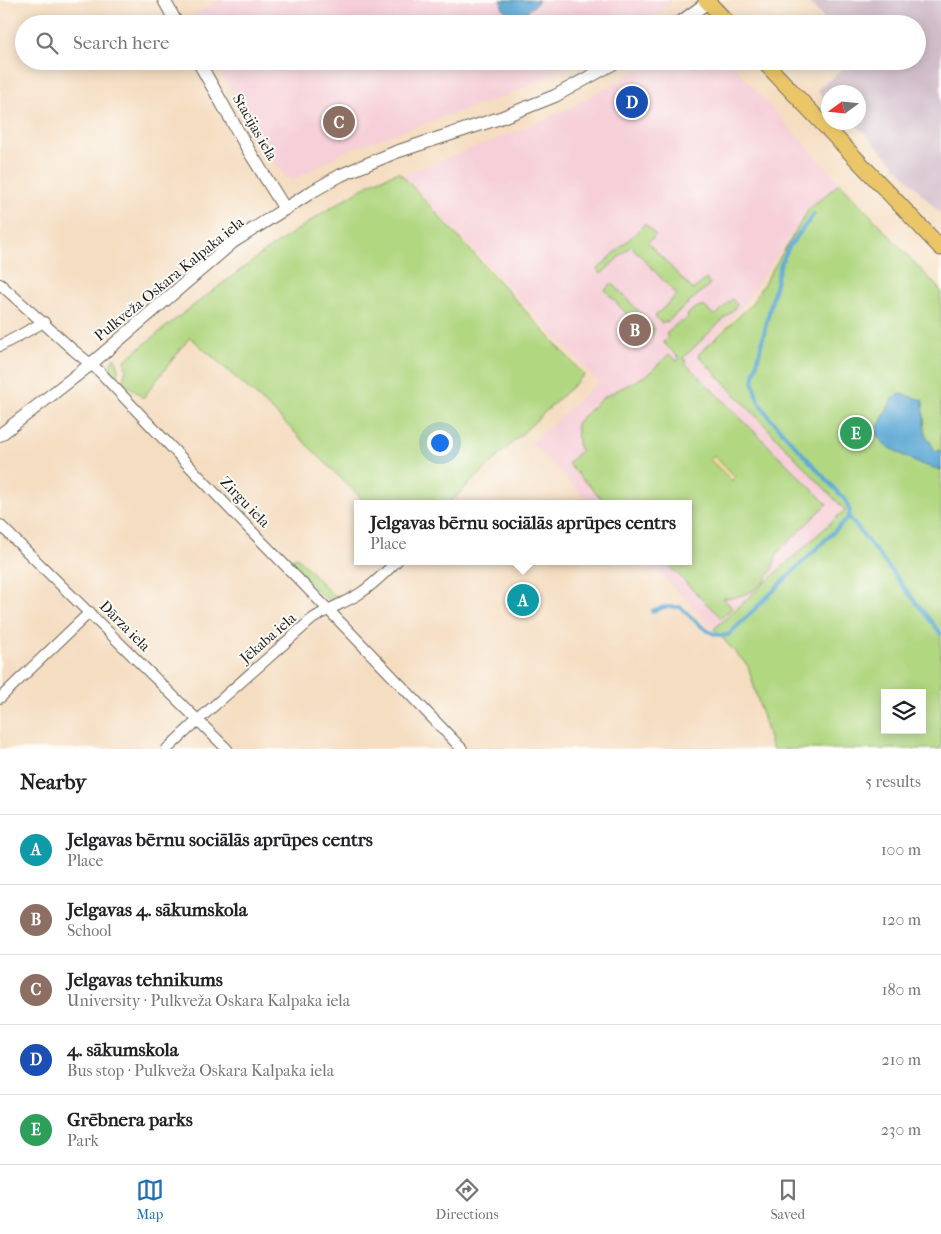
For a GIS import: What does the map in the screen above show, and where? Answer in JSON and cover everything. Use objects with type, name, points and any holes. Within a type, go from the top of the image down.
[{"type":"main road","points":[[708,1],[720,15]]},
{"type":"main road","points":[[772,70],[941,248]]},
{"type":"street","points":[[164,0],[172,15]]},
{"type":"street","points":[[690,15],[708,1]]},
{"type":"street","name":"Stacijas iela","points":[[203,70],[284,209]]},
{"type":"street","name":"Pulkveža Oskara Kalpaka iela","points":[[0,435],[91,364],[234,242],[313,191],[341,175],[396,152],[500,118],[555,96],[602,70]]},
{"type":"street","name":"Zirgu iela","points":[[0,284],[119,391],[227,506],[462,749]]},
{"type":"street","points":[[0,346],[44,322]]},
{"type":"street","name":"Dārza iela","points":[[0,525],[227,749]]},
{"type":"street","name":"Jēkaba iela","points":[[167,749],[311,620],[327,609],[366,589],[393,565]]},
{"type":"street","points":[[0,698],[90,612]]},
{"type":"shaded area","points":[[218,0],[669,0],[670,6],[656,15],[195,15]]},
{"type":"shaded area","points":[[807,0],[941,0],[941,214],[862,130],[866,130],[866,85],[823,85],[842,70],[926,70],[926,15],[821,15]]},
{"type":"shaded area","points":[[219,70],[559,70],[508,95],[350,149],[291,181],[278,169]]},
{"type":"shaded area","points":[[638,70],[737,70],[840,183],[809,209],[743,306],[698,355],[845,510],[714,629],[651,565],[692,565],[692,500],[587,500],[532,443],[598,382],[403,175],[520,130],[568,109]]},
{"type":"green space","points":[[399,172],[584,375],[452,500],[363,500],[269,407],[190,337],[143,398],[123,381],[126,369],[125,360],[177,318],[263,253],[373,182]]},
{"type":"green space","points":[[840,183],[941,291],[941,749],[772,749],[748,666],[714,629],[845,510],[698,355],[751,305],[809,209]]},
{"type":"green space","points":[[645,224],[656,235],[648,243],[693,290],[706,279],[710,284],[667,322],[661,323],[655,316],[677,295],[631,246],[601,274],[597,270]]},
{"type":"green space","points":[[611,284],[653,326],[652,336],[647,340],[637,343],[623,331],[633,321],[605,290]]},
{"type":"green space","points":[[732,299],[737,304],[683,358],[686,361],[685,363],[827,504],[777,553],[772,570],[764,582],[745,594],[732,598],[723,598],[732,608],[721,618],[668,565],[692,565],[692,500],[603,500],[568,464],[581,450],[579,449],[576,424],[579,420],[604,397],[647,375],[669,354],[677,361],[680,359],[663,342],[668,337],[666,334],[680,321],[682,323],[693,310],[697,307],[705,307],[715,316]]},
{"type":"green space","points":[[114,357],[118,368],[114,379],[111,363]]},
{"type":"green space","points":[[297,557],[334,596],[344,595],[350,590],[353,593],[335,600],[323,596],[291,563],[293,558]]},
{"type":"sand","points":[[714,456],[735,476],[732,481],[710,460]]},
{"type":"water","points":[[501,0],[539,0],[526,12],[516,15],[506,13]]},
{"type":"water","points":[[901,394],[923,400],[925,433],[935,451],[941,450],[941,470],[917,463],[883,444],[876,431],[893,398]]},
{"type":"waterway","points":[[652,611],[664,607],[680,607],[708,631],[714,634],[728,635],[849,517],[850,511],[846,501],[769,417],[757,398],[753,380],[780,266],[789,247],[814,214]]},
{"type":"waterway","points":[[849,517],[941,634]]},
{"type":"place","name":"4. sākumskola","points":[[632,102]]},
{"type":"place","name":"Jelgavas tehnikums","points":[[339,122]]},
{"type":"place","name":"Jelgavas 4. sākumskola","points":[[635,330]]},
{"type":"place","name":"Grēbnera parks","points":[[856,433]]},
{"type":"place","name":"Jelgavas bērnu sociālās aprūpes centrs","points":[[523,600]]}]
